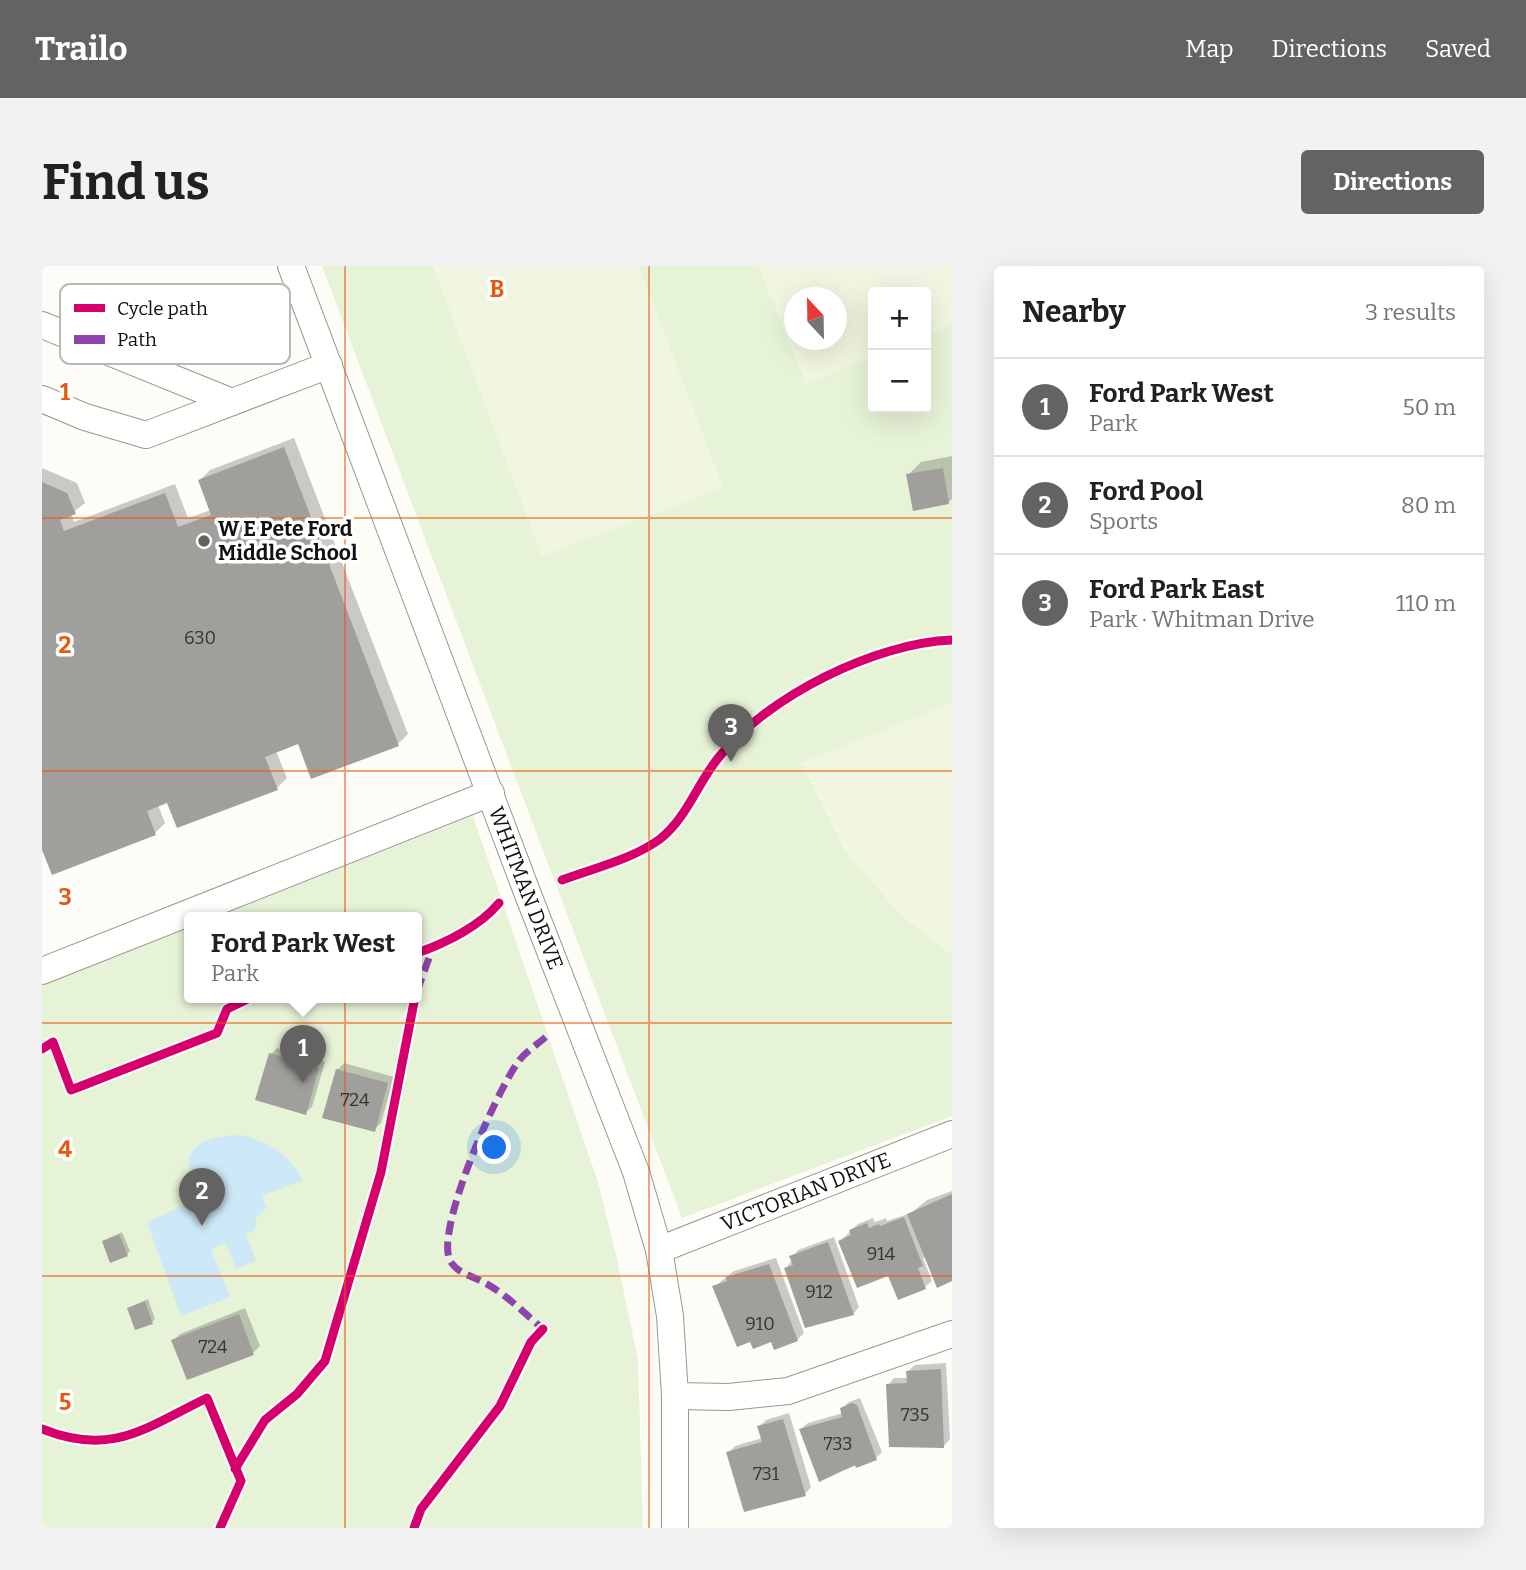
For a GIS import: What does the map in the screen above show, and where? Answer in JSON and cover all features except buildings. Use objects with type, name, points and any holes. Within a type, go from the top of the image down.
[{"type":"street","name":"WHITMAN DRIVE","points":[[291,266],[636,1172],[659,1250],[670,1316],[675,1396],[675,1528]]},
{"type":"street","points":[[42,325],[60,332]]},
{"type":"street","points":[[138,364],[232,402]]},
{"type":"street","points":[[42,399],[85,417],[146,435],[329,365]]},
{"type":"street","points":[[191,912],[491,793]]},
{"type":"street","points":[[42,971],[184,915]]},
{"type":"street","name":"VICTORIAN DRIVE","points":[[659,1250],[952,1134]]},
{"type":"street","points":[[675,1396],[729,1397],[788,1391],[952,1334]]},
{"type":"green space","points":[[322,266],[952,266],[952,1116],[682,1218]]},
{"type":"green space","points":[[433,266],[639,266],[723,488],[542,556]]},
{"type":"green space","points":[[758,266],[952,266],[952,325],[931,333],[931,287],[868,287],[868,358],[806,384],[792,350],[847,350],[847,287],[784,287],[784,330]]},
{"type":"green space","points":[[952,703],[952,955],[901,915],[845,851],[801,763]]},
{"type":"green space","points":[[473,816],[598,1182],[617,1259],[638,1360],[643,1528],[42,1528],[42,984],[184,928],[184,1003],[422,1003],[422,912],[227,912]]},
{"type":"water","points":[[241,1135],[278,1150],[303,1180],[262,1196],[267,1207],[256,1218],[255,1230],[246,1234],[256,1261],[236,1269],[226,1243],[211,1249],[230,1297],[181,1316],[147,1222],[208,1195],[205,1185],[196,1179],[191,1171],[190,1155],[194,1149],[208,1140]]},
{"type":"marked path","points":[[422,977],[433,947]]},
{"type":"marked path","points":[[540,1332],[543,1329],[507,1297],[455,1267],[449,1258],[448,1241],[460,1189],[496,1101],[518,1062],[550,1033]]},
{"type":"cycle path","points":[[562,880],[626,858],[660,839],[678,821],[719,757],[765,713],[794,694],[857,662],[922,643],[952,640]]},
{"type":"cycle path","points":[[422,951],[462,933],[499,903]]},
{"type":"cycle path","points":[[42,1049],[53,1042],[71,1090],[217,1033],[227,1009],[240,1003]]},
{"type":"cycle path","points":[[235,1469],[265,1420],[297,1394],[325,1361],[381,1172],[414,1003]]},
{"type":"cycle path","points":[[414,1528],[421,1509],[500,1406],[531,1342],[543,1329]]},
{"type":"cycle path","points":[[42,1429],[67,1437],[109,1439],[146,1428],[207,1398],[241,1481],[220,1528]]},
{"type":"place","name":"W E Pete Ford Middle School","points":[[204,541]]},
{"type":"place","name":"Ford Park East","points":[[731,762]]},
{"type":"place","name":"Ford Park West","points":[[303,1083]]},
{"type":"place","name":"Ford Pool","points":[[202,1226]]}]
